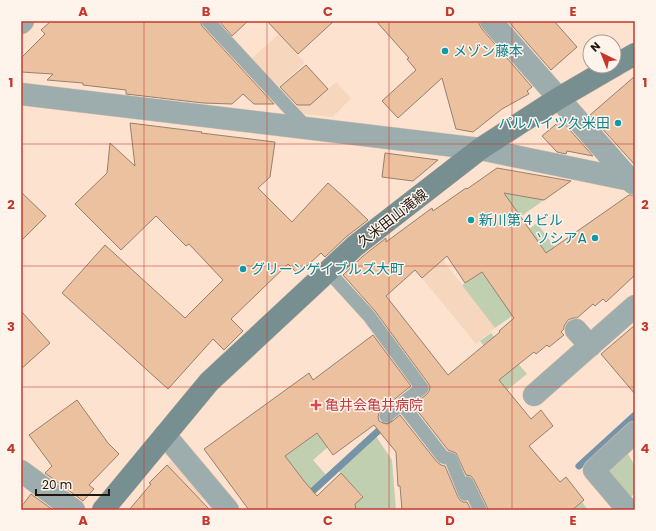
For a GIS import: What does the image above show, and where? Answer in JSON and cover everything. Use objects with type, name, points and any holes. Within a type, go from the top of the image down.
[{"type":"street","points":[[491,21],[634,182]]},
{"type":"street","name":"久米田山滝線","points":[[622,61],[635,54]]},
{"type":"street","name":"久米田山滝線","points":[[103,510],[209,382],[355,246],[480,149],[559,98],[600,74]]},
{"type":"street","points":[[21,94],[480,149],[634,182]]},
{"type":"street","points":[[534,395],[583,338],[635,306]]},
{"type":"street","points":[[628,510],[594,470],[635,432]]},
{"type":"street","points":[[165,435],[228,510]]},
{"type":"street","points":[[23,478],[74,510]]},
{"type":"lane","points":[[208,21],[308,129]]},
{"type":"lane","points":[[328,271],[369,316],[422,388],[386,416]]},
{"type":"lane","points":[[402,404],[443,457],[451,459],[465,494]]},
{"type":"lane","points":[[461,470],[480,510]]},
{"type":"shaded area","points":[[279,34],[305,63],[279,87],[252,58]]},
{"type":"shaded area","points":[[336,82],[351,98],[333,117],[303,114],[297,107],[312,94],[317,99]]},
{"type":"shaded area","points":[[443,260],[495,328],[476,344],[422,278]]},
{"type":"shaded area","points":[[174,457],[206,496],[186,510],[167,465]]},
{"type":"green space","points":[[502,192],[544,200],[520,217]]},
{"type":"green space","points":[[537,223],[573,273],[495,328],[462,285],[482,272],[506,306],[558,271],[529,229]]},
{"type":"green space","points":[[491,333],[527,374],[476,415],[503,370],[480,341]]},
{"type":"green space","points":[[317,433],[328,447],[313,460],[327,476],[312,490],[297,474],[285,456]]},
{"type":"green space","points":[[375,435],[392,460],[396,510],[356,510],[354,505],[363,496],[338,470]]},
{"type":"green space","points":[[625,449],[635,466],[635,494],[627,499],[605,475]]},
{"type":"green space","points":[[582,502],[588,510],[572,510]]},
{"type":"building","points":[[51,21],[200,21],[202,26],[274,104],[254,104],[243,94],[232,104],[203,103],[126,94],[126,90],[83,85],[83,83],[47,80],[53,74],[21,72],[21,58],[45,34],[41,30]]},
{"type":"building","points":[[219,21],[248,21],[232,36]]},
{"type":"building","points":[[267,21],[334,21],[298,54]]},
{"type":"building","points":[[376,21],[479,21],[482,29],[532,87],[527,91],[529,94],[502,109],[473,132],[456,129],[442,78],[398,118],[382,101],[416,70],[407,59],[409,58]]},
{"type":"building","points":[[508,21],[554,21],[577,47],[551,70]]},
{"type":"building","points":[[306,65],[328,89],[310,105],[297,105],[280,87]]},
{"type":"building","name":"パルハイツ久米田","points":[[635,76],[635,165],[590,115]]},
{"type":"building","points":[[561,120],[593,156],[567,151],[566,154],[557,152],[542,136]]},
{"type":"building","points":[[130,123],[275,142],[270,177],[258,188],[292,222],[328,183],[368,220],[346,237],[325,257],[321,253],[298,274],[288,264],[231,319],[243,331],[224,350],[213,339],[168,389],[62,293],[105,245],[185,318],[223,280],[189,244],[186,246],[156,216],[121,250],[75,204],[107,173],[110,143],[135,166]]},
{"type":"building","points":[[385,153],[438,160],[413,181],[382,177]]},
{"type":"building","points":[[497,168],[571,181],[544,200],[504,193],[546,253],[629,195],[635,195],[635,275],[606,302],[603,299],[595,306],[593,304],[577,318],[568,320],[561,332],[564,335],[549,347],[547,345],[536,354],[534,352],[499,380],[531,419],[541,410],[553,426],[529,446],[560,482],[566,477],[584,500],[572,510],[488,510],[474,480],[471,476],[466,475],[456,453],[448,450],[413,405],[427,394],[430,387],[428,383],[375,311],[343,275],[363,256],[386,238],[386,242],[432,208],[433,211],[466,188],[467,189]],"holes":[[[447,256],[465,283],[482,272],[514,318],[499,331],[500,332],[448,375],[386,296],[415,270],[422,278]]]},
{"type":"building","points":[[21,192],[46,216],[21,241]]},
{"type":"building","points":[[21,311],[50,343],[21,369]]},
{"type":"building","points":[[635,325],[635,394],[601,354]]},
{"type":"building","points":[[373,335],[411,386],[381,410],[378,417],[379,421],[387,424],[400,415],[437,462],[445,466],[458,497],[463,502],[467,502],[471,510],[402,510],[400,486],[398,486],[396,452],[374,425],[333,455],[317,433],[285,456],[317,496],[341,473],[363,497],[355,504],[356,510],[249,510],[204,449],[309,373],[313,380]]},
{"type":"building","points":[[77,400],[108,443],[119,454],[89,485],[94,489],[83,501],[45,473],[52,466],[29,435]]},
{"type":"building","points":[[167,465],[210,510],[129,510],[151,484],[149,483]]},
{"type":"building","points":[[31,494],[53,510],[21,510],[21,507]]},
{"type":"waterway","points":[[579,466],[635,415]]},
{"type":"waterway","points":[[292,510],[389,421]]},
{"type":"place","name":"メゾン藤本","points":[[445,51]]},
{"type":"place","name":"パルハイツ久米田","points":[[618,123]]},
{"type":"place","name":"新川第４ビル","points":[[471,220]]},
{"type":"place","name":"ソシアA","points":[[595,238]]},
{"type":"place","name":"グリーンゲイブルズ大町","points":[[243,269]]},
{"type":"place","name":"亀井会亀井病院","points":[[316,405]]}]
